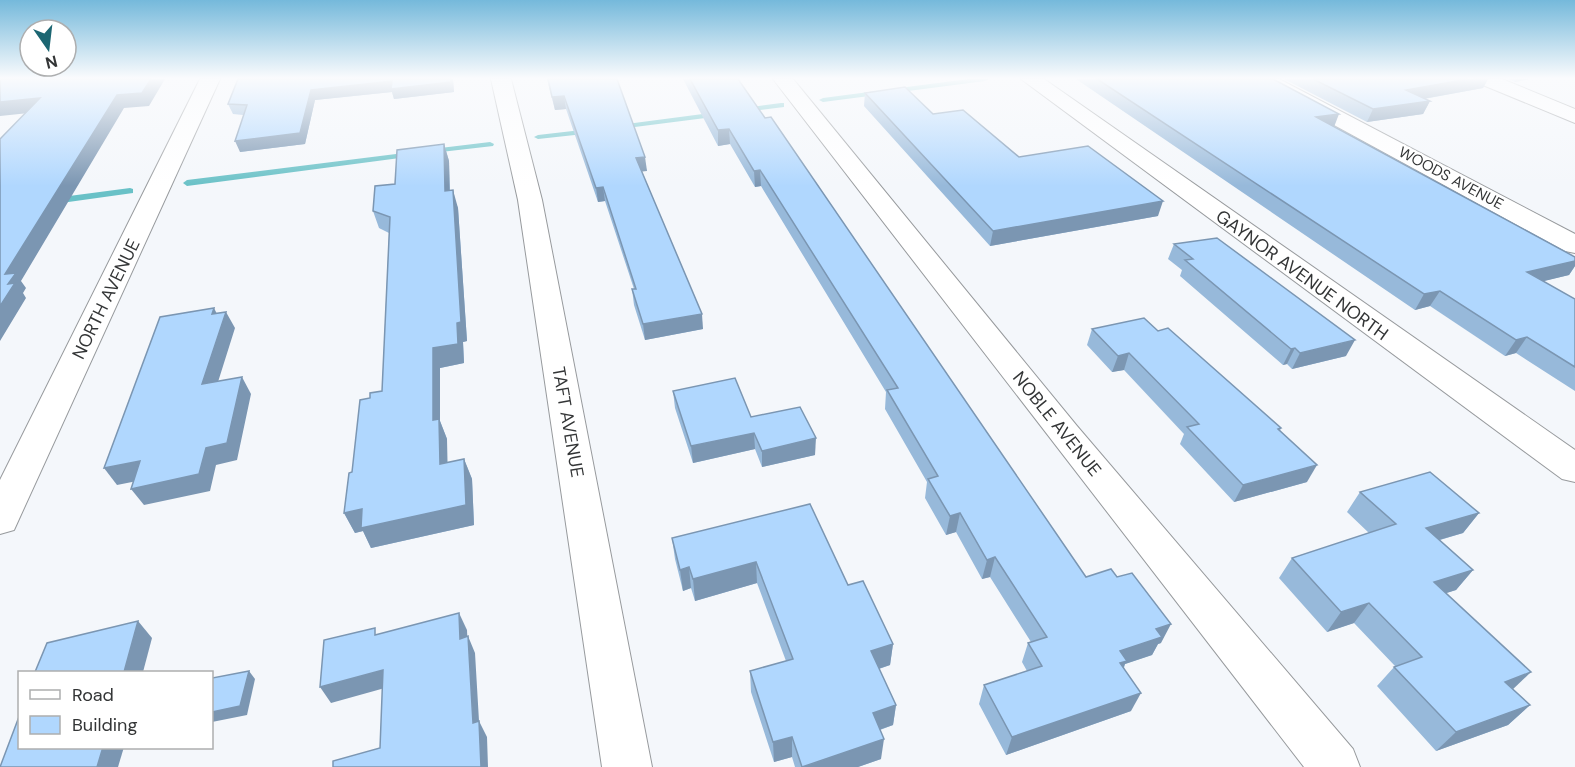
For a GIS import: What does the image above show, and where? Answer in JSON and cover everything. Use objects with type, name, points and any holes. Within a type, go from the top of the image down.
[{"type":"street","name":"NORTH AVENUE","points":[[0,519],[193,115]]},
{"type":"street","name":"TAFT AVENUE","points":[[510,115],[530,200],[627,767]]},
{"type":"street","name":"NOBLE AVENUE","points":[[811,115],[1065,435],[1335,767]]},
{"type":"street","name":"GAYNOR AVENUE NORTH","points":[[1081,115],[1575,469]]},
{"type":"street","name":"WOODS AVENUE","points":[[1331,115],[1575,245]]},
{"type":"building","points":[[24,115],[105,115],[5,274],[16,273],[8,284],[15,283],[0,306],[0,139]]},
{"type":"building","points":[[244,115],[305,115],[300,133],[235,141]]},
{"type":"building","points":[[571,115],[630,115],[645,157],[636,158],[702,314],[643,324],[632,289],[636,289],[603,187],[596,188]]},
{"type":"building","points":[[710,115],[763,115],[765,118],[771,117],[1086,577],[1111,569],[1117,577],[1132,573],[1171,624],[1156,629],[1162,637],[1120,651],[1127,661],[1120,663],[1141,693],[1012,737],[984,685],[1042,666],[1028,643],[1047,637],[995,557],[987,560],[960,513],[950,516],[928,479],[938,476],[887,390],[898,388],[760,170],[754,171],[729,129],[718,130]]},
{"type":"building","points":[[885,115],[969,115],[1019,157],[1088,146],[1163,201],[993,231]]},
{"type":"building","points":[[1151,115],[1333,115],[1316,117],[1575,257],[1575,261],[1527,272],[1575,299],[1575,367],[1527,337],[1516,340],[1440,291],[1424,294]]},
{"type":"building","points":[[444,144],[445,191],[453,190],[461,322],[457,323],[458,344],[433,348],[433,420],[439,419],[440,464],[464,459],[466,505],[361,528],[362,509],[344,513],[349,473],[352,472],[360,400],[370,398],[370,393],[382,391],[390,217],[373,211],[375,186],[395,184],[397,150]]},
{"type":"building","points":[[1217,238],[1355,340],[1300,353],[1295,348],[1291,349],[1185,260],[1193,259],[1174,244]]},
{"type":"building","points":[[214,308],[212,314],[226,312],[202,384],[242,377],[227,443],[206,448],[199,474],[131,489],[140,461],[104,468],[160,317]]},
{"type":"building","points":[[1144,318],[1158,331],[1168,328],[1281,428],[1278,429],[1317,465],[1243,485],[1187,427],[1199,424],[1129,353],[1118,356],[1092,329]]},
{"type":"building","points":[[735,378],[751,417],[800,407],[816,438],[762,451],[754,433],[691,446],[673,391]]},
{"type":"building","points":[[1430,472],[1479,513],[1426,528],[1473,570],[1434,582],[1531,672],[1505,682],[1530,705],[1456,732],[1394,667],[1422,657],[1369,603],[1341,612],[1292,558],[1396,524],[1360,492]]},
{"type":"building","points":[[810,504],[848,585],[863,581],[893,644],[871,651],[896,705],[873,713],[884,739],[802,767],[792,737],[773,742],[750,671],[793,659],[756,562],[693,579],[689,567],[680,570],[672,538]]},
{"type":"building","points":[[459,613],[460,639],[468,636],[473,723],[479,721],[481,767],[333,767],[333,761],[380,748],[383,670],[320,687],[324,640],[375,628],[375,635]]},
{"type":"building","points":[[138,621],[124,671],[35,671],[47,643]]},
{"type":"building","points":[[249,671],[240,706],[213,712],[213,678]]},
{"type":"building","points":[[18,719],[18,749],[102,749],[97,767],[0,767]]},
{"type":"waterway","points":[[619,127],[712,115]]},
{"type":"waterway","points":[[538,137],[590,131]]},
{"type":"waterway","points":[[432,151],[490,144]]},
{"type":"waterway","points":[[187,183],[412,154]]},
{"type":"waterway","points":[[54,201],[130,191]]}]
